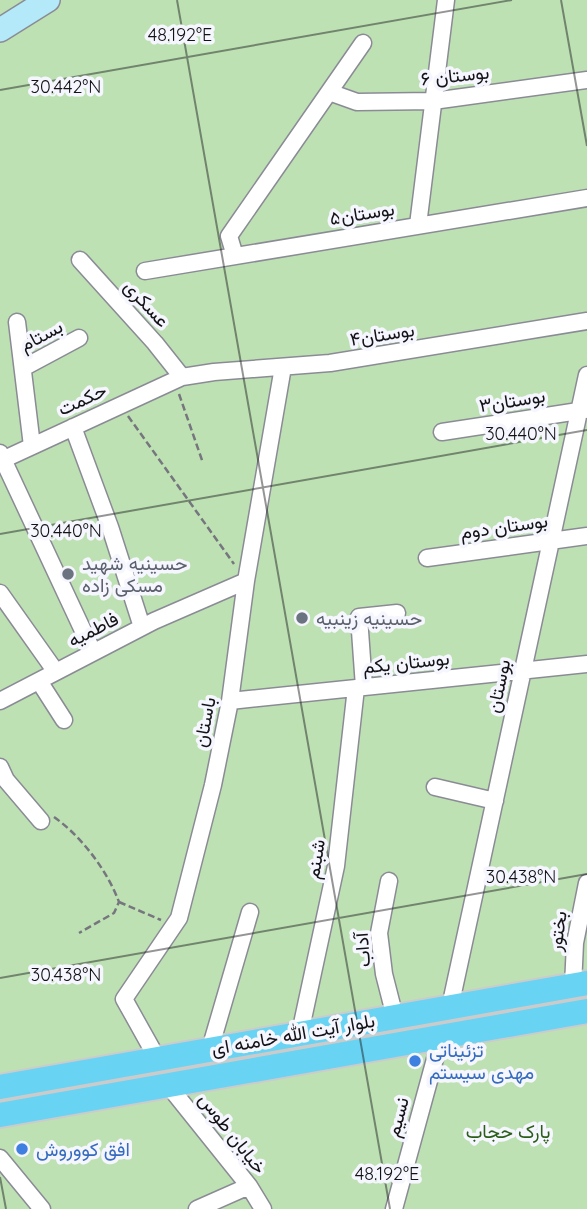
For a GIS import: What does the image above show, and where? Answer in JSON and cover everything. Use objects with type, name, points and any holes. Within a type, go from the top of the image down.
[{"type":"main road","points":[[0,30],[45,1]]},
{"type":"main road","name":"بلوار آیت الله خامنه ای","points":[[2,1082],[157,1058],[580,984]]},
{"type":"main road","name":"بلوار آیت الله خامنه ای","points":[[0,1115],[587,1011]]},
{"type":"street","points":[[418,225],[446,0]]},
{"type":"street","points":[[235,256],[229,236],[363,43]]},
{"type":"street","name":"بوستان ۶","points":[[329,92],[357,102],[433,101],[587,80]]},
{"type":"street","name":"بوستان۵","points":[[145,271],[587,198]]},
{"type":"street","name":"عسکری","points":[[80,260],[155,343],[178,379]]},
{"type":"street","name":"بوستان۴","points":[[178,379],[214,372],[330,363],[587,321]]},
{"type":"street","points":[[17,322],[32,446]]},
{"type":"street","name":"بستام","points":[[23,368],[79,338]]},
{"type":"street","name":"باستان","points":[[157,1058],[124,999],[179,918],[213,785],[230,701],[246,581],[283,367]]},
{"type":"street","name":"بوستان","points":[[450,1007],[550,541],[583,411],[587,375]]},
{"type":"street","name":"حکمت","points":[[1,458],[178,379]]},
{"type":"street","name":"بوستان۳","points":[[442,432],[583,411]]},
{"type":"street","points":[[73,427],[110,527],[142,627]]},
{"type":"street","points":[[1,458],[93,652]]},
{"type":"street","name":"بوستان دوم","points":[[427,558],[587,536]]},
{"type":"street","name":"فاطمیه","points":[[0,701],[142,627],[246,581]]},
{"type":"street","points":[[0,593],[56,672]]},
{"type":"street","name":"شبنم","points":[[300,1033],[336,866],[360,687],[359,617],[397,613]]},
{"type":"street","name":"بوستان یکم","points":[[230,701],[587,664]]},
{"type":"street","points":[[39,681],[64,720]]},
{"type":"street","points":[[0,766],[6,780],[48,819]]},
{"type":"street","points":[[435,787],[495,801]]},
{"type":"street","name":"آداب","points":[[389,881],[379,933],[384,974],[395,1017]]},
{"type":"street","name":"بختور","points":[[580,984],[575,943],[587,883]]},
{"type":"street","points":[[210,1049],[250,912]]},
{"type":"street","name":"نسیم","points":[[394,1209],[441,1037]]},
{"type":"street","name":"خیابان طوس","points":[[168,1085],[249,1186],[263,1209]]},
{"type":"street","points":[[0,1158],[42,1209]]},
{"type":"street","points":[[197,1209],[249,1186]]},
{"type":"path","points":[[178,379],[203,463]]},
{"type":"path","points":[[120,405],[246,581]]},
{"type":"path","points":[[48,819],[87,849],[112,884],[119,902],[174,926]]},
{"type":"path","points":[[79,933],[114,913],[119,902]]},
{"type":"green space","name":"پارک حجاب","points":[[0,0],[587,0],[587,1209],[0,1209]]},
{"type":"place","name":"حسینیه شهید مسکی زاده","points":[[68,574]]},
{"type":"place","name":"حسینیه زینبیه","points":[[302,618]]},
{"type":"place","name":"تزئیناتی مهدی سیستم","points":[[415,1061]]},
{"type":"place","name":"افق کووروش","points":[[22,1149]]}]
